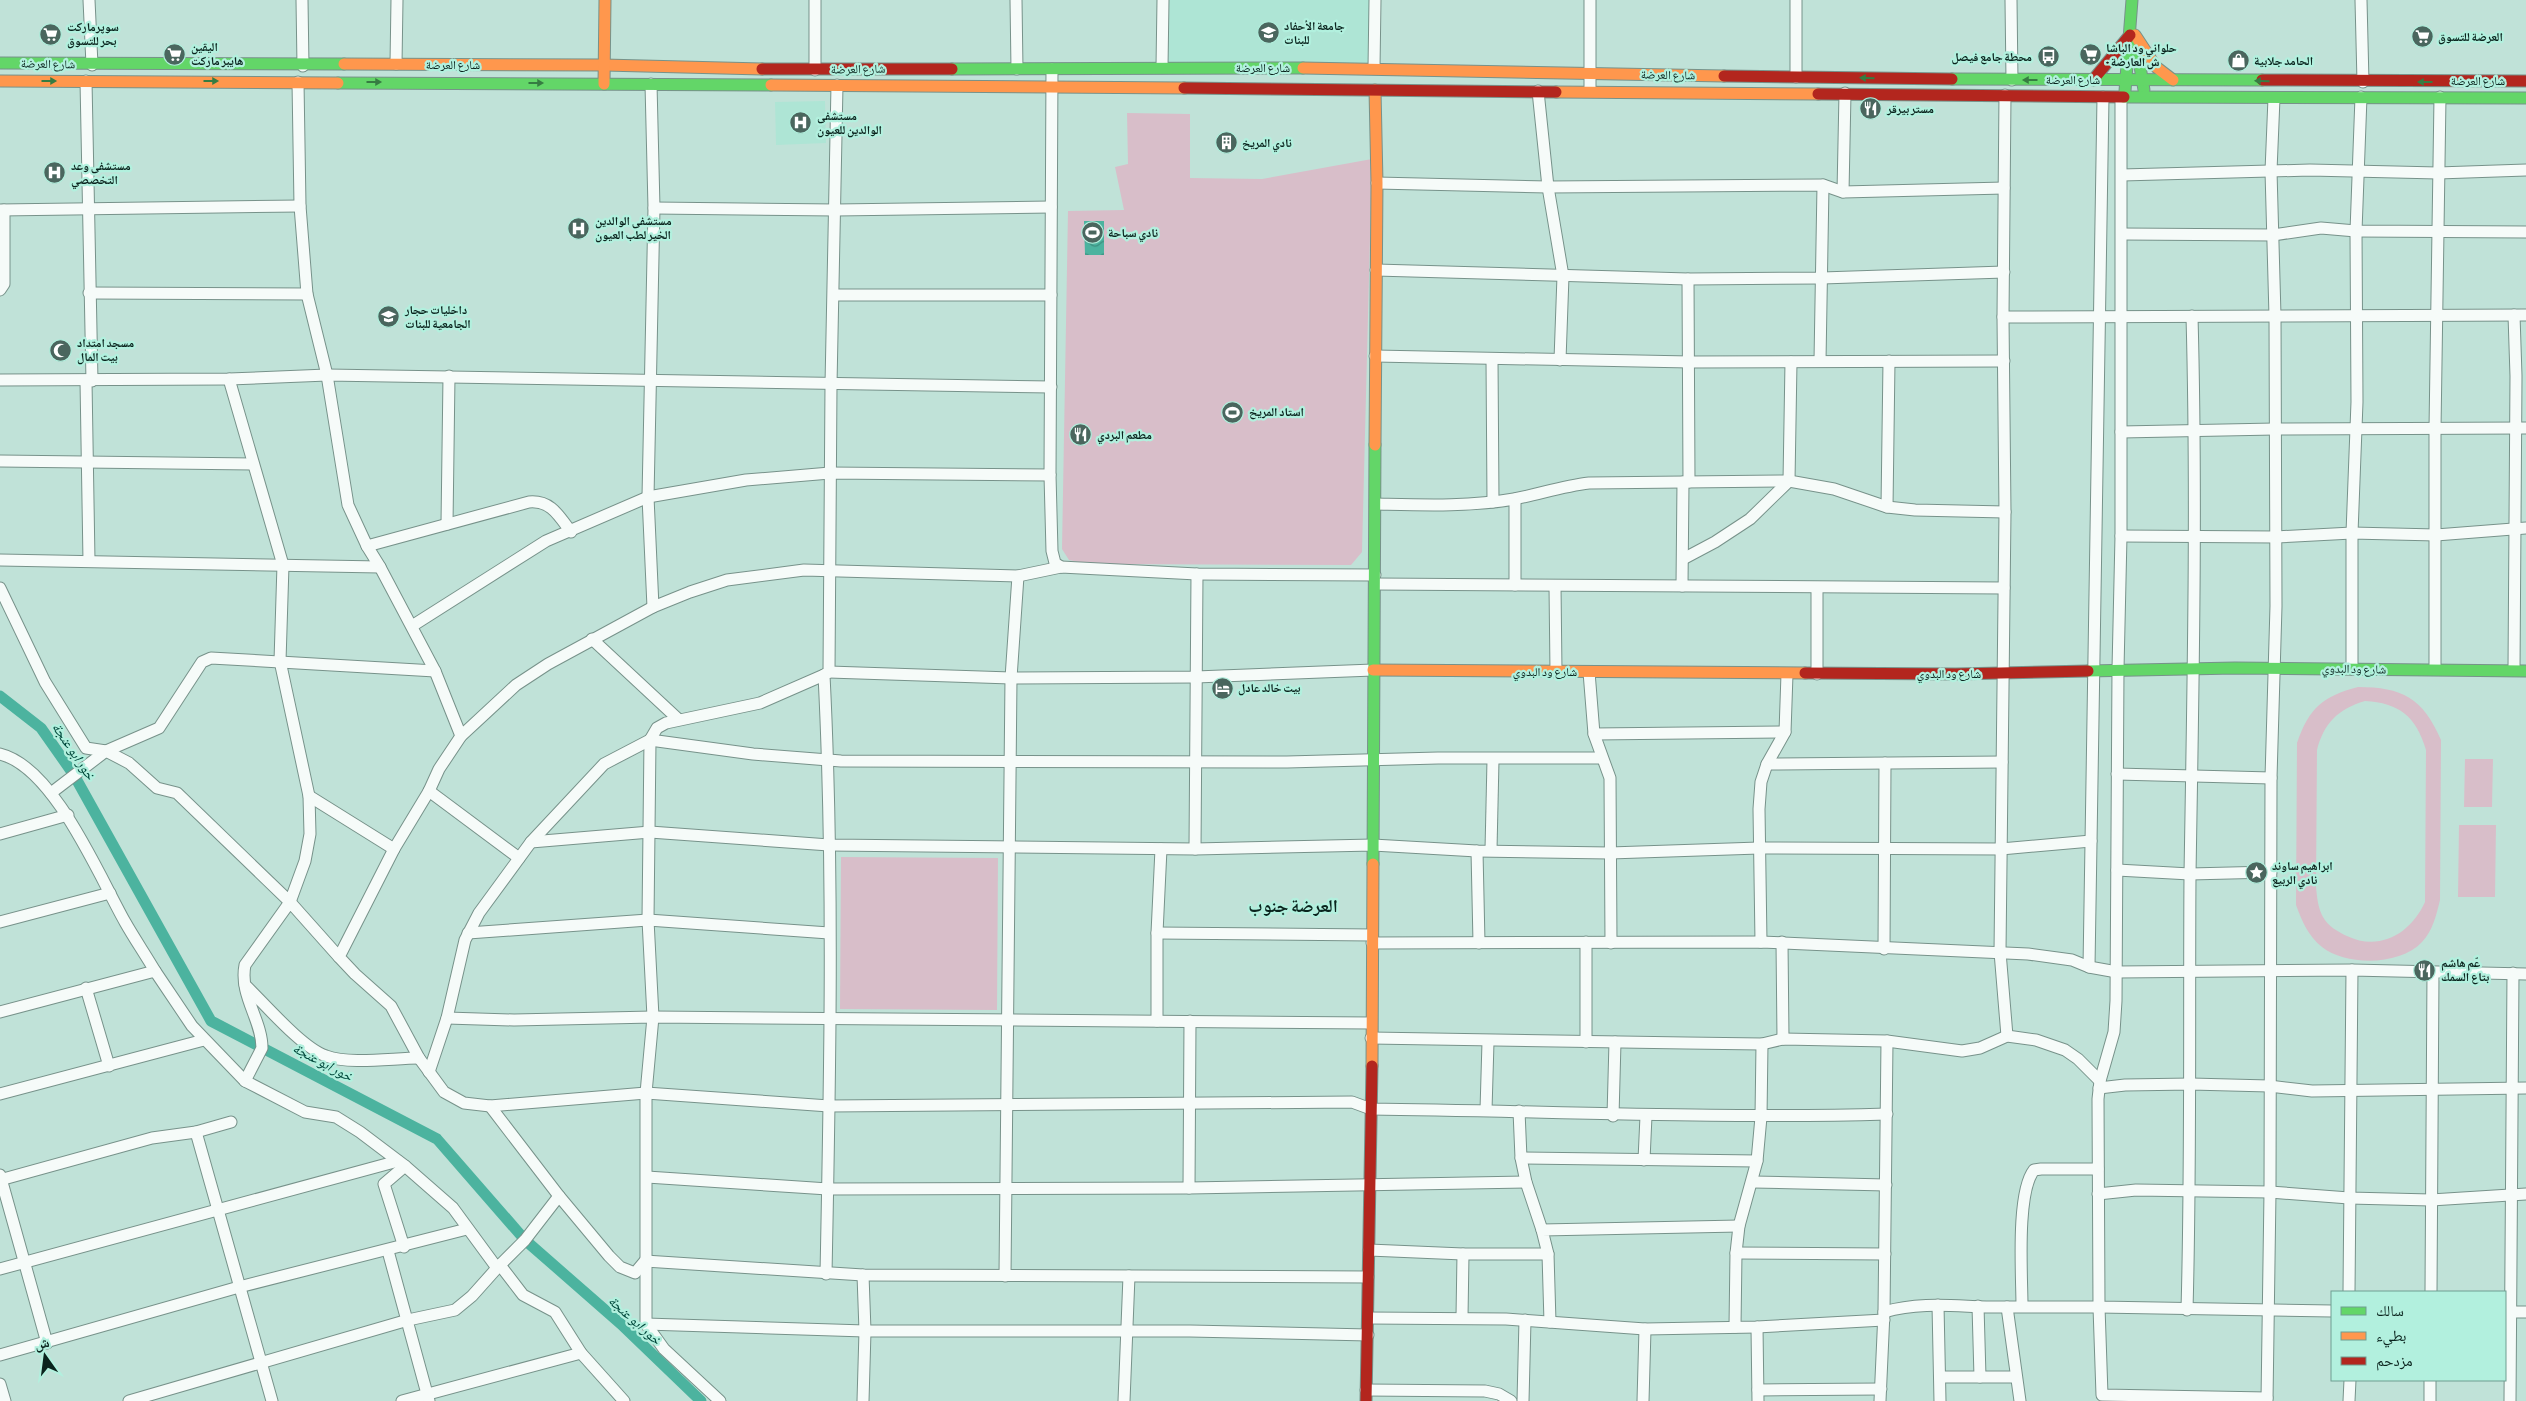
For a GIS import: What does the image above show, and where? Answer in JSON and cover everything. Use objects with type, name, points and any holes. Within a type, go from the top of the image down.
[{"type":"main road","points":[[604,0],[604,84]]},
{"type":"main road","points":[[2123,97],[2132,35],[2132,9]]},
{"type":"main road","points":[[2132,35],[2143,80],[2145,97]]},
{"type":"main road","points":[[2132,35],[2156,67],[2172,80]]},
{"type":"main road","points":[[2093,80],[2132,35]]},
{"type":"main road","name":"شارع العرضة","points":[[0,63],[303,66],[396,64],[604,65],[815,70],[1162,67],[1374,68],[1590,74],[2012,80],[2526,81]]},
{"type":"main road","points":[[18,64],[19,80]]},
{"type":"main road","name":"شارع العرضة","points":[[0,80],[1845,93],[2103,97],[2526,98]]},
{"type":"main road","points":[[1366,1396],[1370,1184],[1374,760],[1373,670],[1376,504],[1377,183],[1374,90]]},
{"type":"main road","name":"شارع ود البدوي","points":[[1373,670],[1788,674],[2003,674],[2192,668],[2526,671]]},
{"type":"street","points":[[89,0],[92,65]]},
{"type":"street","points":[[302,0],[303,66]]},
{"type":"street","points":[[396,64],[397,0]]},
{"type":"street","points":[[815,0],[815,70]]},
{"type":"street","points":[[1016,0],[1017,69]]},
{"type":"street","points":[[1162,67],[1163,0]]},
{"type":"street","points":[[1374,68],[1375,0]]},
{"type":"street","points":[[1590,0],[1590,91]]},
{"type":"street","points":[[1796,0],[1796,77]]},
{"type":"street","points":[[2011,0],[2012,80]]},
{"type":"street","points":[[2361,0],[2363,82]]},
{"type":"street","points":[[1052,69],[1050,475],[1052,551],[1055,563],[1060,567]]},
{"type":"street","points":[[86,81],[89,293],[89,381],[86,463],[89,562]]},
{"type":"street","points":[[298,82],[300,206],[307,294],[327,375],[348,505],[367,546],[435,671],[461,736]]},
{"type":"street","points":[[651,84],[654,208],[652,379],[648,497],[653,607]]},
{"type":"street","points":[[826,1274],[829,1106],[829,761],[827,673],[837,85]]},
{"type":"street","points":[[1538,91],[1548,187],[1563,276],[1560,360]]},
{"type":"street","points":[[1843,192],[1845,93]]},
{"type":"street","points":[[2005,95],[2003,317],[2005,512],[2000,952],[2007,1036]]},
{"type":"street","points":[[2089,967],[2092,670],[2103,97]]},
{"type":"street","points":[[2123,97],[2117,972],[2114,1032],[2100,1085],[2098,1194],[2102,1398],[2267,1399],[2270,1192],[2271,778],[2276,537],[2275,316],[2271,172],[2274,98]]},
{"type":"street","points":[[2352,669],[2352,533],[2356,480],[2356,231],[2361,97]]},
{"type":"street","points":[[2435,669],[2435,429],[2440,97]]},
{"type":"street","points":[[2122,174],[2271,172],[2438,173],[2526,170]]},
{"type":"street","points":[[1377,183],[1548,187],[1823,185],[1843,192],[2004,188]]},
{"type":"street","points":[[1820,361],[1823,185]]},
{"type":"street","points":[[0,290],[4,284],[2,210],[300,206]]},
{"type":"street","points":[[654,208],[836,210],[1051,207]]},
{"type":"street","points":[[2122,234],[2273,235],[2321,228],[2356,231],[2526,232]]},
{"type":"street","points":[[1376,270],[1688,279],[1822,278],[2004,272]]},
{"type":"street","points":[[1682,586],[1690,362],[1688,279]]},
{"type":"street","points":[[89,293],[307,294]]},
{"type":"street","points":[[834,295],[1051,296]]},
{"type":"street","points":[[2003,317],[2520,315],[2521,428],[2513,527],[2514,670]]},
{"type":"street","points":[[2187,1310],[2191,1084],[2190,874],[2192,668],[2196,535],[2192,316]]},
{"type":"street","points":[[1375,356],[1690,362],[2004,361]]},
{"type":"street","points":[[1492,359],[1493,502]]},
{"type":"street","points":[[1887,507],[1890,361]]},
{"type":"street","points":[[1682,559],[1715,542],[1750,519],[1789,481],[1791,362]]},
{"type":"street","points":[[0,380],[229,379],[327,375],[652,379],[831,385],[1051,388]]},
{"type":"street","points":[[447,524],[449,376]]},
{"type":"street","points":[[229,379],[283,566],[280,661],[309,796],[309,845],[290,902],[245,965],[245,985],[262,1048],[246,1081]]},
{"type":"street","points":[[2121,432],[2521,428]]},
{"type":"street","points":[[0,461],[253,464]]},
{"type":"street","points":[[412,626],[546,542],[648,497],[764,478],[830,473],[1050,475]]},
{"type":"street","points":[[1376,504],[1436,505],[1493,502],[1514,499],[1568,485],[1789,481],[1834,489],[1887,507],[1915,510],[2005,512]]},
{"type":"street","points":[[1514,499],[1515,584]]},
{"type":"street","points":[[367,546],[538,501],[548,504],[571,532]]},
{"type":"street","points":[[2121,536],[2276,537],[2352,533],[2436,535],[2513,527],[2526,528]]},
{"type":"street","points":[[0,560],[380,567]]},
{"type":"street","points":[[340,957],[394,849],[429,791],[439,769],[461,736],[516,685],[592,639],[653,607],[727,580],[766,573],[830,569],[1018,576],[1060,567],[1197,574],[1555,586],[2004,588]]},
{"type":"street","points":[[1195,849],[1197,574]]},
{"type":"street","points":[[1005,1276],[1011,678],[1018,576]]},
{"type":"street","points":[[1555,586],[1556,672]]},
{"type":"street","points":[[0,588],[45,682],[86,748],[106,751],[129,762],[157,788],[177,793],[290,902],[355,974],[391,1006],[419,1058],[429,1072],[450,1097],[464,1103],[490,1106],[646,1093],[829,1106],[1189,1105],[1352,1102],[1370,1109],[1486,1110],[1613,1116],[1761,1117],[1887,1114]]},
{"type":"street","points":[[1817,588],[1817,674]]},
{"type":"street","points":[[592,639],[678,719]]},
{"type":"street","points":[[51,793],[106,751],[159,728],[202,662],[221,658],[435,671]]},
{"type":"street","points":[[720,1401],[664,1349],[646,1324],[646,1093],[653,1017],[648,920],[650,740],[657,728],[678,719],[760,703],[827,673],[1011,678],[1196,677],[1373,670]]},
{"type":"street","points":[[1589,672],[1594,734],[1610,778],[1610,943]]},
{"type":"street","points":[[1761,942],[1759,848],[1761,782],[1767,764],[1785,732],[1788,674]]},
{"type":"street","points":[[1594,734],[1785,732]]},
{"type":"street","points":[[429,1072],[447,1018],[468,933],[479,913],[531,842],[604,764],[650,740],[752,754],[829,761],[1010,762],[1602,758]]},
{"type":"street","points":[[1,752],[21,764],[51,793],[68,815],[155,971],[204,1040],[246,1081],[305,1112],[336,1116],[360,1132],[445,1200],[523,1295],[547,1307],[558,1316],[581,1353],[624,1401]]},
{"type":"street","points":[[1491,850],[1492,760]]},
{"type":"street","points":[[1767,764],[2002,762]]},
{"type":"street","points":[[1884,949],[1885,763]]},
{"type":"street","points":[[2117,774],[2271,778]]},
{"type":"street","points":[[429,791],[519,858]]},
{"type":"street","points":[[309,796],[394,849]]},
{"type":"street","points":[[0,834],[68,815]]},
{"type":"street","points":[[531,842],[650,832],[829,845],[1195,849],[1373,845],[1477,851],[1610,853],[1759,848],[2002,849],[2091,841]]},
{"type":"street","points":[[1156,1021],[1157,933],[1161,849]]},
{"type":"street","points":[[1477,851],[1479,943]]},
{"type":"street","points":[[2117,870],[2190,874],[2271,872]]},
{"type":"street","points":[[0,922],[110,893]]},
{"type":"street","points":[[468,933],[648,920],[829,933]]},
{"type":"street","points":[[1157,933],[1479,943],[1782,942],[1884,949],[2000,952],[2072,960],[2089,967],[2117,972],[2352,970],[2526,974]]},
{"type":"street","points":[[1586,942],[1586,1042]]},
{"type":"street","points":[[1782,942],[1783,1039]]},
{"type":"street","points":[[2349,1291],[2352,970]]},
{"type":"street","points":[[0,1012],[155,971]]},
{"type":"street","points":[[2431,1291],[2433,972]]},
{"type":"street","points":[[2510,1401],[2508,1312],[2513,973]]},
{"type":"street","points":[[245,985],[298,1036],[325,1056],[349,1059],[419,1058]]},
{"type":"street","points":[[86,988],[110,1066]]},
{"type":"street","points":[[447,1018],[514,1020],[653,1017],[1371,1023]]},
{"type":"street","points":[[1189,1188],[1190,1022]]},
{"type":"street","points":[[1371,1038],[1488,1042],[1762,1044],[1783,1039],[1887,1041],[1962,1051],[1980,1048],[2007,1036],[2036,1040],[2065,1050],[2078,1059],[2100,1085]]},
{"type":"street","points":[[0,1094],[204,1040]]},
{"type":"street","points":[[1757,1327],[1758,1395],[1880,1395],[1884,1316],[1887,1041]]},
{"type":"street","points":[[1486,1110],[1488,1042]]},
{"type":"street","points":[[1613,1116],[1615,1042]]},
{"type":"street","points":[[1735,1327],[1736,1253],[1739,1226],[1753,1182],[1757,1161],[1761,1117],[1762,1044]]},
{"type":"street","points":[[2100,1085],[2191,1084],[2352,1091],[2526,1088]]},
{"type":"street","points":[[490,1106],[559,1196],[620,1267],[635,1273],[645,1261]]},
{"type":"street","points":[[1519,1112],[1521,1158],[1526,1182],[1548,1254],[1550,1322]]},
{"type":"street","points":[[1644,1160],[1646,1116]]},
{"type":"street","points":[[47,1343],[0,1178],[152,1138],[196,1132],[231,1122]]},
{"type":"street","points":[[196,1132],[217,1212],[263,1362],[272,1401]]},
{"type":"street","points":[[1521,1158],[1757,1161]]},
{"type":"street","points":[[0,1269],[401,1164]]},
{"type":"street","points":[[401,1164],[384,1184],[404,1246]]},
{"type":"street","points":[[2022,1306],[2022,1234],[2024,1202],[2030,1176],[2034,1170],[2041,1169],[2098,1169]]},
{"type":"street","points":[[647,1176],[828,1189],[1189,1188],[1526,1182]]},
{"type":"street","points":[[1753,1182],[1886,1185]]},
{"type":"street","points":[[2098,1194],[2136,1190],[2270,1192],[2350,1198],[2431,1200],[2526,1194]]},
{"type":"street","points":[[129,1401],[408,1320],[454,1310],[472,1296],[525,1240],[559,1196]]},
{"type":"street","points":[[1542,1230],[1739,1226]]},
{"type":"street","points":[[0,1356],[240,1287],[388,1251],[467,1229]]},
{"type":"street","points":[[1369,1250],[1463,1254],[1548,1254]]},
{"type":"street","points":[[388,1251],[428,1397]]},
{"type":"street","points":[[1736,1253],[1885,1254]]},
{"type":"street","points":[[1462,1317],[1463,1254]]},
{"type":"street","points":[[645,1261],[863,1275],[1368,1277]]},
{"type":"street","points":[[862,1401],[865,1331],[863,1275]]},
{"type":"street","points":[[1124,1401],[1125,1332],[1129,1276]]},
{"type":"street","points":[[1368,1318],[1462,1317],[1645,1329],[1757,1327],[1884,1316],[1907,1305],[2331,1311]]},
{"type":"street","points":[[1938,1305],[1940,1401]]},
{"type":"street","points":[[1978,1306],[1980,1377]]},
{"type":"street","points":[[2007,1307],[2020,1401]]},
{"type":"street","points":[[2508,1312],[2526,1312]]},
{"type":"street","points":[[1522,1401],[1525,1320]]},
{"type":"street","points":[[646,1324],[865,1331],[1190,1331],[1368,1335]]},
{"type":"street","points":[[1643,1401],[1645,1329]]},
{"type":"street","points":[[402,1401],[428,1397],[581,1353]]},
{"type":"street","points":[[1941,1377],[2016,1377]]},
{"type":"street","points":[[2349,1401],[2350,1381]]},
{"type":"street","points":[[2430,1381],[2430,1401]]},
{"type":"street","points":[[0,1384],[4,1401]]},
{"type":"street","points":[[1366,1396],[1485,1391],[1499,1398],[1511,1401]]},
{"type":"shaded area","name":"جامعة الأحفاد للبنات","points":[[1163,0],[1374,0],[1374,68],[1162,67]]},
{"type":"shaded area","name":"مستشفى الوالدين للعيون","points":[[825,101],[826,143],[776,145],[775,102]]},
{"type":"shaded area","points":[[1127,113],[1190,114],[1190,178],[1262,179],[1372,159],[1362,552],[1351,565],[1087,564],[1069,560],[1062,549],[1068,211],[1124,210],[1115,167],[1128,164]]},
{"type":"shaded area","points":[[2358,687],[2387,689],[2409,698],[2427,714],[2441,740],[2440,900],[2435,917],[2426,937],[2412,950],[2400,956],[2373,961],[2345,958],[2322,947],[2309,933],[2296,905],[2297,743],[2312,712],[2326,699]],"holes":[[[2365,701],[2377,702],[2397,708],[2411,720],[2417,728],[2426,750],[2425,902],[2412,923],[2403,931],[2393,937],[2371,942],[2359,940],[2337,931],[2330,926],[2321,914],[2316,887],[2317,750],[2328,725],[2340,713],[2355,704]]]},
{"type":"shaded area","points":[[2465,759],[2493,759],[2492,807],[2464,807]]},
{"type":"shaded area","points":[[2459,825],[2496,825],[2495,897],[2458,897]]},
{"type":"shaded area","points":[[841,857],[998,858],[997,1010],[840,1009]]},
{"type":"water","points":[[1084,221],[1104,221],[1104,255],[1085,255]]},
{"type":"waterway","name":"خور ابو عنجة","points":[[0,696],[41,728],[74,775],[211,1021],[437,1139],[525,1240],[621,1324],[701,1401]]},
{"type":"traffic: fast","points":[[2125,91],[2132,0]]},
{"type":"traffic: fast","points":[[2135,37],[2144,90]]},
{"type":"traffic: fast","points":[[0,63],[344,64]]},
{"type":"traffic: fast","points":[[952,69],[1303,68]]},
{"type":"traffic: fast","points":[[1952,79],[2262,80]]},
{"type":"traffic: fast","points":[[338,83],[771,85]]},
{"type":"traffic: fast","points":[[2124,97],[2526,98]]},
{"type":"traffic: fast","points":[[1373,864],[1375,445]]},
{"type":"traffic: fast","points":[[2088,671],[2235,668],[2526,671]]},
{"type":"traffic: slow","points":[[604,84],[605,0]]},
{"type":"traffic: slow","points":[[2135,35],[2156,67],[2173,80]]},
{"type":"traffic: slow","points":[[344,64],[604,65],[762,69]]},
{"type":"traffic: slow","points":[[1303,68],[1724,76]]},
{"type":"traffic: slow","points":[[0,81],[338,83]]},
{"type":"traffic: slow","points":[[771,85],[1184,88]]},
{"type":"traffic: slow","points":[[1375,90],[1377,183],[1375,445]]},
{"type":"traffic: slow","points":[[1556,92],[1818,94]]},
{"type":"traffic: slow","points":[[1373,670],[1805,673]]},
{"type":"traffic: slow","points":[[1372,1066],[1373,864]]},
{"type":"traffic: jam","points":[[2093,80],[2130,35]]},
{"type":"traffic: jam","points":[[762,69],[952,69]]},
{"type":"traffic: jam","points":[[1724,76],[1952,79]]},
{"type":"traffic: jam","points":[[2262,80],[2526,81]]},
{"type":"traffic: jam","points":[[1184,88],[1556,92]]},
{"type":"traffic: jam","points":[[1818,94],[2124,97]]},
{"type":"traffic: jam","points":[[1805,673],[1956,674],[2088,671]]},
{"type":"traffic: jam","points":[[1366,1401],[1372,1066]]},
{"type":"place","name":"جامعة الأحفاد للبنات","points":[[1268,33]]},
{"type":"place","name":"سوپرمارکت بحر للتسوق","points":[[51,34]]},
{"type":"place","name":"العرضة للتسوق","points":[[2422,37]]},
{"type":"place","name":"اليقين هايبر ماركت","points":[[175,54]]},
{"type":"place","name":"حلواني ود الباشا - ش العارضة","points":[[2090,55]]},
{"type":"place","name":"محطة جامع فيصل","points":[[2048,57]]},
{"type":"place","name":"الحامد جلابية","points":[[2238,61]]},
{"type":"place","name":"مستر بيرقر","points":[[1871,109]]},
{"type":"place","name":"مستشفى الوالدين للعيون","points":[[801,123]]},
{"type":"place","name":"نادي المريخ","points":[[1226,143]]},
{"type":"place","name":"مستشفى وعد التخصصي","points":[[55,173]]},
{"type":"place","name":"مستشفى الوالدين الخير لطب العيون","points":[[579,228]]},
{"type":"place","name":"نادي سباحة","points":[[1092,233]]},
{"type":"place","name":"داخليات حجار الجامعية للبنات","points":[[389,317]]},
{"type":"place","name":"مسجد امتداد بيت المال","points":[[61,350]]},
{"type":"place","name":"استاد المريخ","points":[[1233,412]]},
{"type":"place","name":"مطعم البردي","points":[[1081,435]]},
{"type":"place","name":"بيت خالد عادل","points":[[1222,688]]},
{"type":"place","name":"ابراهيم ساوند نادي الربيع","points":[[2256,873]]},
{"type":"place","name":"عّم هاشم بتاع السمك","points":[[2425,970]]},
{"type":"district","name":"العرضة جنوب","points":[[1293,906]]}]
